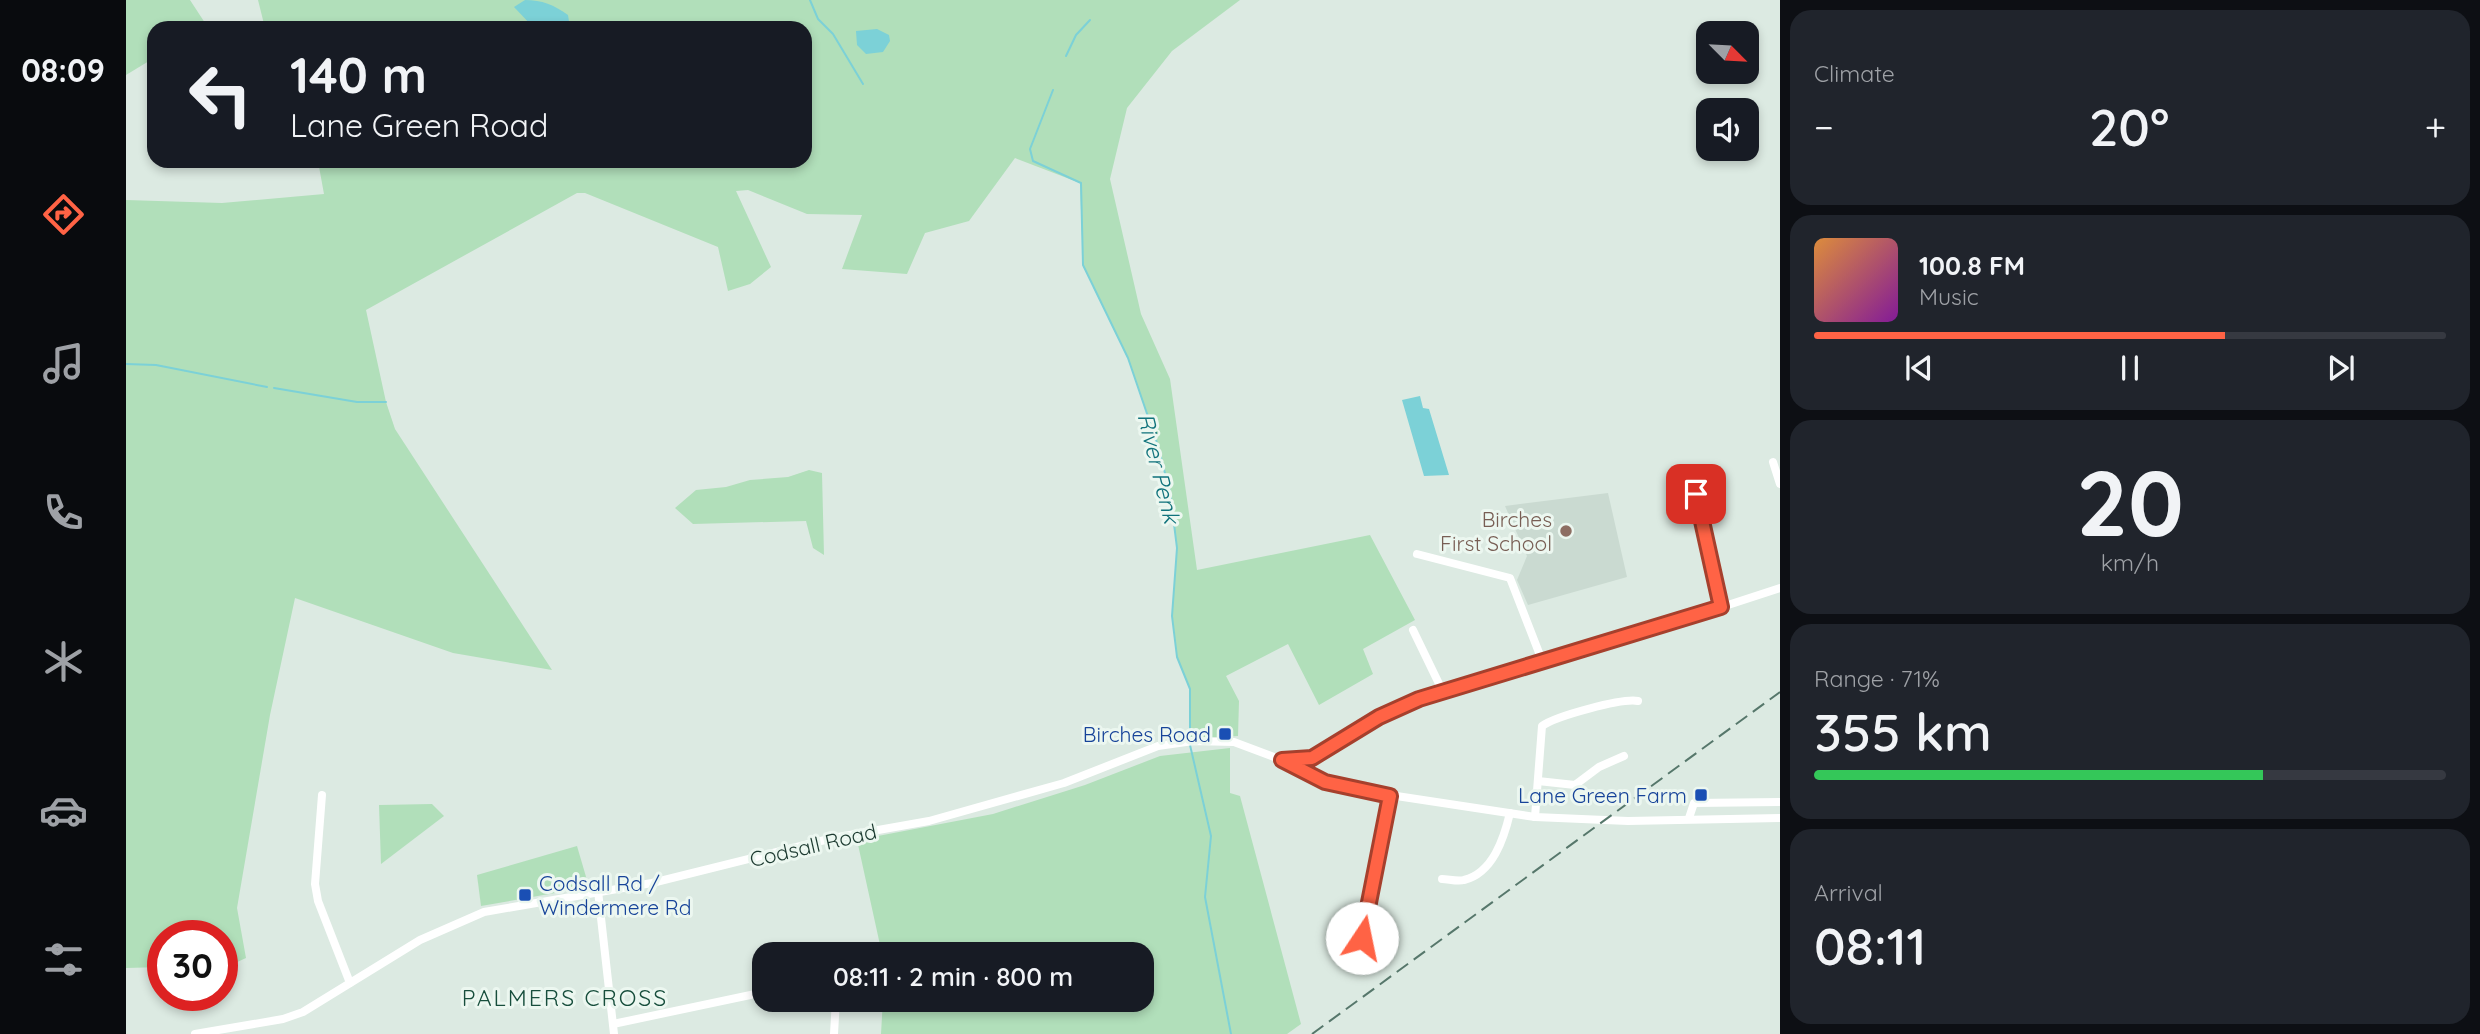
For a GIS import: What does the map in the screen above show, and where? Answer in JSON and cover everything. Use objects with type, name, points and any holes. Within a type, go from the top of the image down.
[{"type":"street","points":[[1773,462],[1780,484]]},
{"type":"street","points":[[1696,494],[1721,607]]},
{"type":"street","points":[[1417,554],[1510,578],[1543,663]]},
{"type":"street","points":[[1282,760],[1312,758],[1379,717],[1443,692],[1779,591]]},
{"type":"street","points":[[1413,630],[1443,692]]},
{"type":"street","points":[[1535,817],[1545,723],[1623,701],[1638,701]]},
{"type":"street","name":"Codsall Road","points":[[195,1034],[283,1019],[303,1012],[420,940],[467,918],[513,905],[652,883],[833,838],[929,821],[1064,783],[1158,746],[1193,741],[1234,742],[1282,760],[1325,782],[1390,796],[1535,817],[1628,821],[1780,818]]},
{"type":"street","points":[[1538,781],[1575,785],[1600,767],[1624,755]]},
{"type":"street","points":[[322,795],[315,884],[318,901],[350,984]]},
{"type":"street","points":[[1359,949],[1390,796]]},
{"type":"street","points":[[1689,818],[1694,803],[1780,803]]},
{"type":"street","points":[[1441,879],[1464,880],[1486,866],[1496,855],[1510,813]]},
{"type":"street","points":[[598,891],[614,1034]]},
{"type":"street","points":[[613,1024],[752,995]]},
{"type":"street","points":[[834,1034],[835,1012]]},
{"type":"shaded area","name":"Birches First School","points":[[1608,493],[1627,577],[1528,605],[1517,580],[1527,556],[1505,506]]},
{"type":"green space","points":[[126,0],[190,0],[204,21],[147,21],[147,62],[126,75]]},
{"type":"green space","points":[[258,0],[1240,0],[1172,51],[1127,108],[1110,179],[1141,314],[1170,379],[1197,570],[1370,535],[1415,620],[1363,649],[1373,674],[1319,705],[1288,644],[1226,676],[1239,701],[1238,736],[1190,739],[1190,689],[1177,657],[1172,616],[1177,548],[1170,492],[1157,443],[1128,358],[1083,265],[1080,183],[1015,158],[969,221],[925,233],[907,274],[842,269],[862,215],[807,214],[748,190],[736,191],[771,267],[750,284],[728,291],[718,247],[585,193],[577,193],[366,310],[386,402],[395,429],[552,670],[453,653],[295,598],[270,715],[237,908],[246,958],[238,962],[238,920],[147,920],[147,967],[126,968],[126,200],[222,203],[324,194],[319,168],[812,168],[812,21],[263,21]]},
{"type":"green space","points":[[809,470],[822,473],[824,555],[813,548],[806,521],[693,524],[675,508],[696,490],[726,487],[750,480],[788,477]]},
{"type":"green space","points":[[1230,748],[1230,793],[1240,796],[1301,1024],[1287,1034],[881,1034],[882,1012],[1154,1012],[1154,942],[879,942],[857,840],[993,814],[1085,785],[1160,756]]},
{"type":"green space","points":[[432,804],[444,816],[381,864],[379,805]]},
{"type":"green space","points":[[577,846],[589,887],[481,906],[477,875]]},
{"type":"water","points":[[525,0],[542,2],[563,11],[568,15],[569,21],[527,21],[514,7]]},
{"type":"water","points":[[877,29],[889,35],[890,41],[883,52],[866,54],[857,45],[856,31]]},
{"type":"water","points":[[1420,396],[1423,408],[1429,409],[1449,475],[1424,476],[1402,400]]},
{"type":"waterway","points":[[810,0],[818,19],[833,34],[863,84]]},
{"type":"waterway","name":"River Penk","points":[[1066,56],[1076,35],[1090,20]]},
{"type":"waterway","name":"River Penk","points":[[1053,90],[1030,149],[1033,161],[1081,183],[1083,265],[1128,358],[1157,443],[1170,492],[1177,548],[1172,616],[1177,657],[1190,689],[1190,739]]},
{"type":"waterway","points":[[126,364],[156,365],[267,387]]},
{"type":"waterway","points":[[274,388],[357,402],[386,402]]},
{"type":"waterway","name":"River Penk","points":[[1190,745],[1211,836],[1205,897],[1231,1034]]},
{"type":"railway","points":[[1312,1034],[1780,692]]},
{"type":"place","name":"Birches First School","points":[[1566,531]]},
{"type":"place","name":"Birches Road","points":[[1225,734]]},
{"type":"place","name":"Lane Green Farm","points":[[1701,795]]},
{"type":"place","name":"Codsall Rd / Windermere Rd","points":[[525,895]]},
{"type":"district","name":"PALMERS CROSS","points":[[565,997]]},
{"type":"route","points":[[1362,938],[1390,796],[1325,782],[1282,760],[1293,762],[1312,758],[1379,717],[1419,699],[1721,607],[1696,494]]}]
